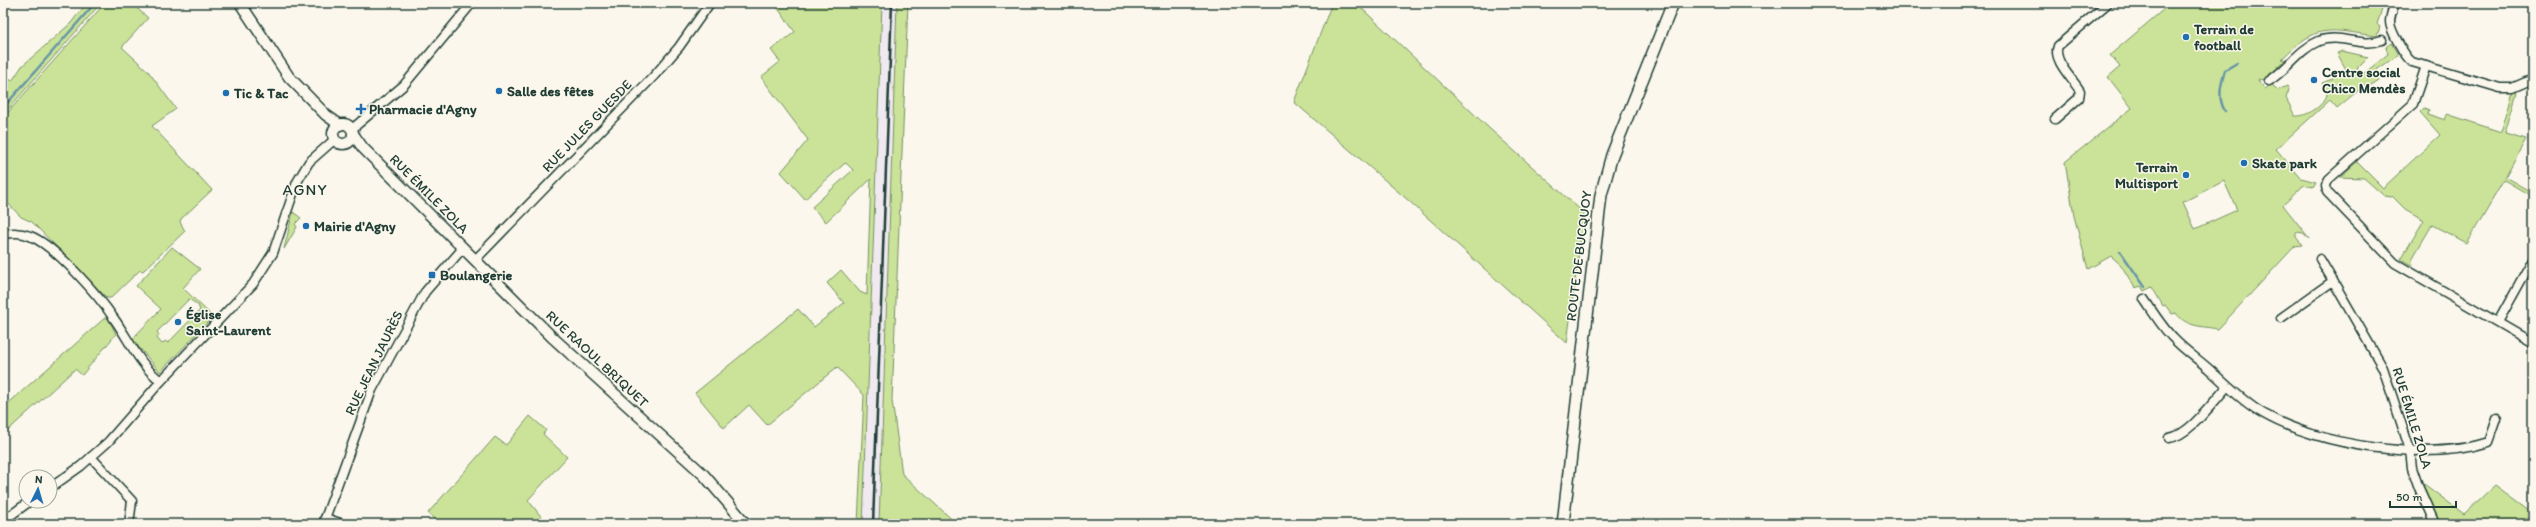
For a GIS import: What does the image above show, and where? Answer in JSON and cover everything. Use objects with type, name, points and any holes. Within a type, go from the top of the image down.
[{"type":"main road","name":"ROUTE DE BUCQUOY","points":[[1563,524],[1601,195],[1612,155],[1673,3]]},
{"type":"street","points":[[242,4],[289,77],[326,115],[341,144],[404,85],[472,3]]},
{"type":"street","name":"RUE JULES GUESDE","points":[[475,260],[654,76],[679,48],[710,3]]},
{"type":"street","points":[[2055,119],[2079,98],[2080,91],[2058,60],[2056,51],[2058,46],[2108,3]]},
{"type":"street","points":[[2395,3],[2390,22],[2407,58],[2426,66],[2500,88],[2512,88],[2533,79]]},
{"type":"street","points":[[2269,81],[2283,71],[2308,47],[2319,41],[2335,39],[2374,43],[2382,40]]},
{"type":"street","points":[[2426,66],[2413,104],[2329,179],[2326,185],[2327,192],[2395,263],[2533,343]]},
{"type":"street","points":[[58,482],[92,457],[108,442],[161,381],[231,310],[263,272],[273,253],[297,182],[309,162],[336,132],[347,125],[351,135]]},
{"type":"street","name":"RUE ÉMILE ZOLA","points":[[351,135],[475,260]]},
{"type":"street","points":[[3,234],[25,234],[44,243],[54,251],[106,307],[132,350],[161,381]]},
{"type":"street","name":"RUE JEAN JAURÈS","points":[[324,521],[372,390],[425,292],[463,248]]},
{"type":"street","name":"RUE ÉMILE ZOLA","points":[[2320,259],[2383,368],[2410,450],[2416,481],[2432,523]]},
{"type":"street","points":[[2498,322],[2533,259]]},
{"type":"street","name":"RUE RAOUL BRIQUET","points":[[475,260],[582,366],[704,475],[746,524]]},
{"type":"street","points":[[2282,318],[2333,281]]},
{"type":"street","points":[[2144,299],[2172,338],[2227,387],[2263,414],[2303,430],[2366,446],[2410,450],[2463,448],[2489,442],[2497,419]]},
{"type":"street","points":[[2169,438],[2177,437],[2186,431],[2227,387]]},
{"type":"street","points":[[92,457],[132,502],[128,524]]},
{"type":"street","points":[[3,521],[19,509]]},
{"type":"street","points":[[324,521],[343,524]]},
{"type":"shaded area","points":[[882,3],[897,3],[879,524],[863,524]]},
{"type":"green space","points":[[87,3],[101,3],[3,115],[3,73],[12,81],[22,66],[70,24]]},
{"type":"green space","points":[[105,3],[131,3],[148,18],[122,47],[148,71],[176,109],[152,126],[212,190],[181,219],[180,222],[185,231],[143,271],[140,270],[111,298],[107,298],[32,222],[21,217],[3,198],[3,118]]},
{"type":"green space","points":[[774,3],[882,3],[863,524],[858,524],[864,395],[837,367],[767,425],[749,405],[724,428],[695,393],[798,309],[814,327],[844,303],[827,283],[841,270],[860,292],[867,295],[871,179],[826,222],[812,207],[853,170],[846,163],[844,164],[805,199],[781,172],[808,140],[761,77],[780,62],[771,50],[795,32]]},
{"type":"green space","points":[[897,3],[908,3],[892,400],[902,474],[957,524],[879,524]]},
{"type":"green space","points":[[1332,3],[1356,3],[1491,130],[1584,213],[1567,343],[1409,201],[1294,102]]},
{"type":"green space","points":[[2171,3],[2384,3],[2377,24],[2380,27],[2377,36],[2336,31],[2325,31],[2315,34],[2294,47],[2282,59],[2288,60],[2267,79],[2258,80],[2265,89],[2271,84],[2278,90],[2287,86],[2289,90],[2286,98],[2295,116],[2300,116],[2314,110],[2325,99],[2327,95],[2322,83],[2332,79],[2333,76],[2348,73],[2337,53],[2342,51],[2368,57],[2358,67],[2357,72],[2362,75],[2388,54],[2386,47],[2391,43],[2398,55],[2375,71],[2379,80],[2368,87],[2366,84],[2337,108],[2330,100],[2276,149],[2301,178],[2316,182],[2313,187],[2304,185],[2283,205],[2309,238],[2303,233],[2296,232],[2296,237],[2302,245],[2295,246],[2218,329],[2194,325],[2184,321],[2176,313],[2172,314],[2165,305],[2163,306],[2152,287],[2144,291],[2141,286],[2135,288],[2121,265],[2111,256],[2088,269],[2074,216],[2065,162],[2132,108],[2108,77],[2120,67],[2110,55]],"holes":[[[2224,181],[2237,210],[2195,229],[2183,202]]]},
{"type":"green space","points":[[2513,92],[2517,92],[2505,133],[2526,139],[2505,177],[2533,193],[2533,197],[2504,180],[2467,243],[2432,225],[2412,259],[2413,266],[2401,259],[2424,220],[2405,209],[2392,196],[2383,195],[2364,178],[2340,177],[2357,162],[2383,188],[2440,135],[2420,112],[2424,108],[2429,110],[2428,114],[2445,120],[2447,114],[2501,132]]},
{"type":"green space","points":[[293,212],[301,218],[295,224],[297,227],[284,249]]},
{"type":"green space","points":[[172,247],[200,269],[183,288],[213,317],[160,372],[132,339],[161,309],[136,286]],"holes":[[[189,299],[198,305],[200,310],[168,343],[165,341],[162,344],[157,338],[159,335],[157,332]]]},
{"type":"green space","points":[[107,316],[116,334],[82,375],[75,369],[3,435],[3,408]]},
{"type":"green space","points":[[530,416],[546,430],[543,434],[567,457],[528,500],[547,524],[442,524],[428,513],[495,437],[506,445]]},
{"type":"green space","points":[[2424,484],[2464,514],[2495,485],[2533,513],[2533,524],[2435,524],[2419,488]]},
{"type":"waterway","points":[[3,108],[95,3]]},
{"type":"waterway","points":[[2225,111],[2220,96],[2222,80],[2225,70],[2237,63]]},
{"type":"waterway","points":[[2120,251],[2145,287]]},
{"type":"railway","points":[[873,524],[892,3]]},
{"type":"place","name":"Terrain de football","points":[[2186,37]]},
{"type":"place","name":"Centre social Chico Mendès","points":[[2314,80]]},
{"type":"place","name":"Salle des fêtes","points":[[499,91]]},
{"type":"place","name":"Tic & Tac","points":[[226,93]]},
{"type":"place","name":"Pharmacie d'Agny","points":[[361,109]]},
{"type":"place","name":"Skate park","points":[[2244,163]]},
{"type":"place","name":"Terrain Multisport","points":[[2186,175]]},
{"type":"place","name":"Mairie d'Agny","points":[[306,226]]},
{"type":"place","name":"Boulangerie","points":[[432,275]]},
{"type":"place","name":"Église Saint-Laurent","points":[[178,322]]},
{"type":"district","name":"AGNY","points":[[305,189]]}]
